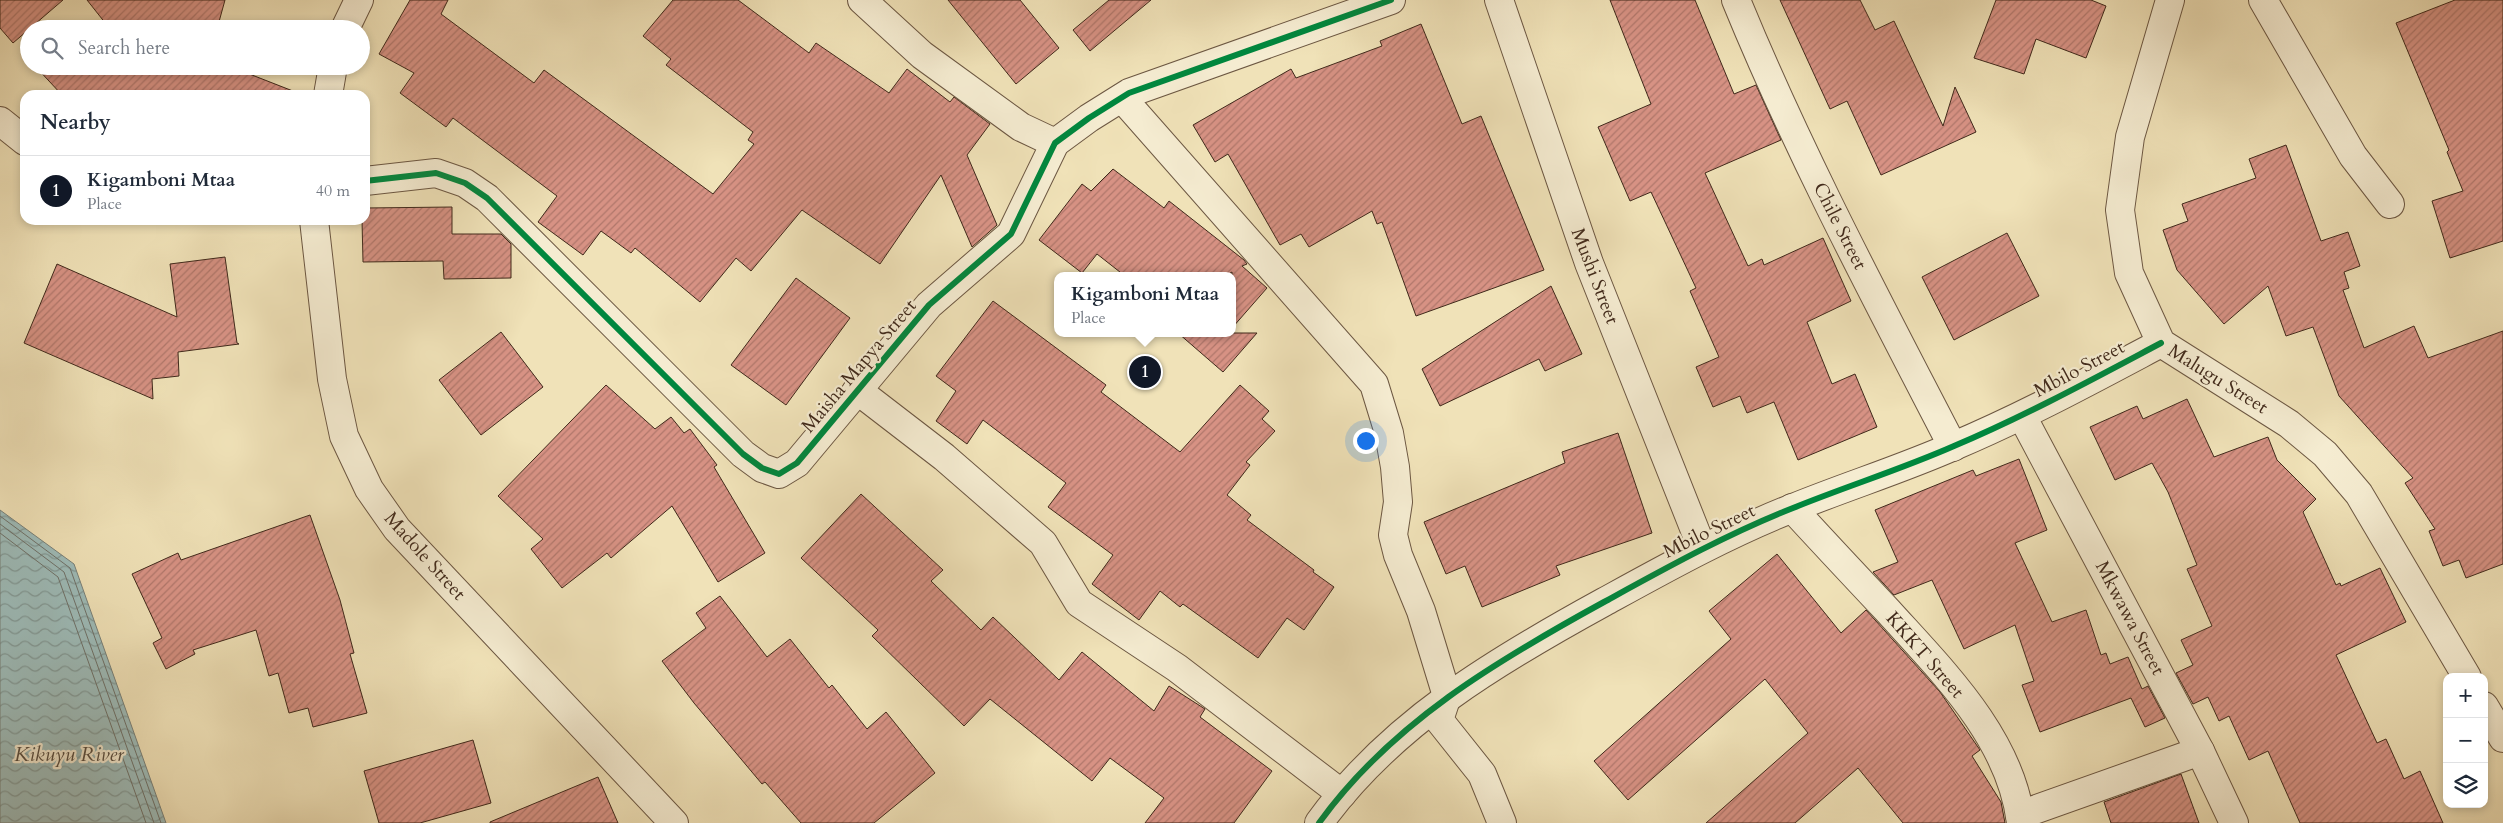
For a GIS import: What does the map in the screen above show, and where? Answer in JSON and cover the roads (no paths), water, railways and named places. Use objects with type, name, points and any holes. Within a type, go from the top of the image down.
[{"type":"street","points":[[350,20],[360,0]]},
{"type":"street","points":[[862,0],[922,55],[1021,127],[1055,143]]},
{"type":"street","name":"Maisha Mapya Street","points":[[370,180],[436,173],[465,183],[487,198],[743,454],[762,468],[779,474],[797,463],[929,305],[1011,234],[1055,143],[1089,118],[1122,98],[1390,0]]},
{"type":"street","name":"Mushi Street","points":[[1499,0],[1589,264],[1702,548]]},
{"type":"street","name":"Chile Street","points":[[1736,0],[1773,89],[1818,184],[1953,447]]},
{"type":"street","name":"Malugu Street","points":[[2170,0],[2130,137],[2120,210],[2129,273],[2161,343],[2289,424],[2325,454],[2359,494],[2465,673]]},
{"type":"street","points":[[2263,0],[2353,156],[2390,204]]},
{"type":"street","points":[[329,90],[332,75]]},
{"type":"street","points":[[1122,98],[1374,384],[1389,433],[1395,467],[1398,502],[1393,535],[1398,555],[1421,611],[1447,696],[1439,720],[1482,774],[1502,823]]},
{"type":"street","points":[[0,121],[20,137]]},
{"type":"street","name":"Madole Street","points":[[315,225],[336,398],[344,436],[369,489],[397,530],[674,823]]},
{"type":"street","name":"Mbilo Street","points":[[1319,823],[1342,794],[1393,743],[1447,696],[1523,646],[1702,548],[1792,508],[1953,447],[2022,416],[2161,343]]},
{"type":"street","points":[[858,390],[944,457],[1043,542],[1079,603],[1177,668],[1342,794]]},
{"type":"street","name":"Mkwawa Street","points":[[2022,416],[2200,751],[2234,823]]},
{"type":"street","name":"KKKT Street","points":[[1792,508],[1932,660],[1960,695],[1989,735],[2009,774],[2020,819]]},
{"type":"street","points":[[2488,713],[2503,738]]},
{"type":"street","points":[[2020,819],[2200,751]]},
{"type":"water","name":"Kikuyu River","points":[[0,510],[74,564],[166,823],[0,823]]},
{"type":"place","name":"Kigamboni Mtaa","points":[[1145,372]]}]
